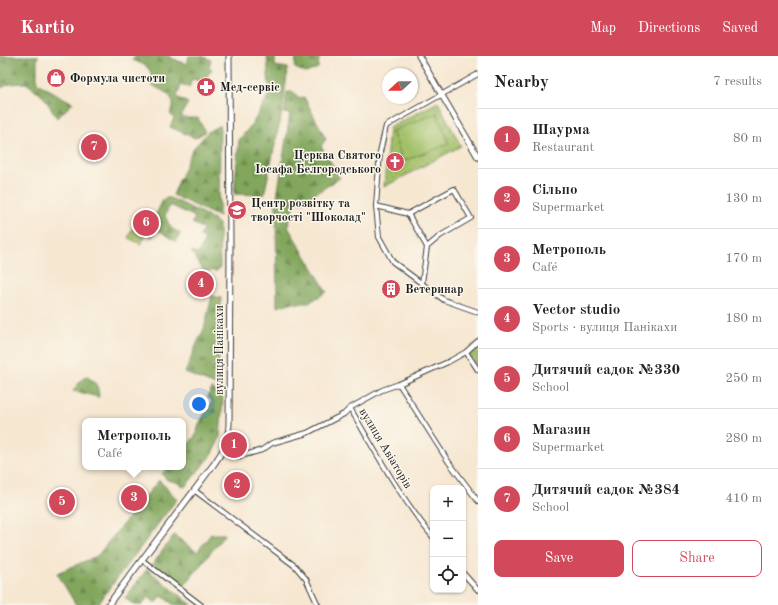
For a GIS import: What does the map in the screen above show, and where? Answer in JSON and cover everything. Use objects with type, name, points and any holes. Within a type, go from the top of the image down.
[{"type":"street","name":"вулиця Панікахи","points":[[108,605],[214,464],[225,448],[227,442],[229,424],[230,255],[229,56]]},
{"type":"street","points":[[419,56],[478,157]]},
{"type":"street","points":[[478,74],[386,126],[380,152],[376,206],[379,237],[393,262],[444,300],[478,312]]},
{"type":"street","points":[[376,206],[408,214],[454,189],[471,218],[440,236],[427,247]]},
{"type":"street","points":[[408,214],[427,247],[422,283]]},
{"type":"street","points":[[225,448],[237,456],[266,448],[272,442],[307,433],[344,414],[350,408],[382,390],[448,362],[466,352],[478,341]]},
{"type":"street","points":[[466,352],[478,370]]},
{"type":"street","points":[[399,384],[448,461],[478,501]]},
{"type":"street","name":"вулиця Авіаторів","points":[[350,408],[391,477],[419,520],[430,533]]},
{"type":"street","points":[[194,490],[295,566],[306,579],[318,605]]},
{"type":"street","points":[[142,560],[201,605]]},
{"type":"street","points":[[466,576],[478,590]]},
{"type":"green space","points":[[0,56],[39,56],[37,57],[37,83],[73,103],[57,118],[43,96],[26,83],[10,84],[0,88]]},
{"type":"green space","points":[[134,56],[170,56],[169,57],[186,64],[189,56],[202,56],[211,60],[209,67],[212,69],[203,82],[192,79],[189,88],[181,84],[177,97],[188,103],[181,115],[183,118],[198,118],[205,132],[195,138],[170,127],[174,118],[170,114],[173,107],[171,97],[165,92],[151,85],[152,79],[150,71],[145,66],[132,60]]},
{"type":"green space","points":[[267,56],[275,56],[275,66],[288,68],[282,112],[264,195],[234,194],[239,140],[253,123],[269,94]]},
{"type":"green space","points":[[296,56],[323,56],[319,58],[318,68],[306,73],[295,68]]},
{"type":"green space","points":[[287,92],[294,92],[298,98],[304,97],[326,139],[321,146],[340,178],[302,202],[277,197],[290,114],[284,113]]},
{"type":"green space","points":[[438,102],[461,146],[384,187],[389,128]]},
{"type":"green space","points":[[437,113],[449,144],[403,161],[392,131]]},
{"type":"green space","points":[[220,125],[219,217],[173,195],[192,150],[208,132]]},
{"type":"green space","points":[[166,198],[175,200],[210,217],[219,224],[220,267],[217,271],[204,271],[191,251],[198,254],[205,239],[200,236],[204,229],[192,223],[195,217],[170,205],[165,216],[171,228],[180,233],[176,242],[160,231],[156,232],[152,237],[146,234],[163,200]]},
{"type":"green space","points":[[274,198],[296,202],[288,227],[327,292],[308,303],[290,303],[277,307],[276,206]]},
{"type":"green space","points":[[135,224],[148,231],[141,244],[128,238]]},
{"type":"green space","points":[[212,296],[221,298],[218,386],[185,373],[204,329]]},
{"type":"green space","points":[[478,342],[478,367],[468,352]]},
{"type":"green space","points":[[87,377],[96,385],[99,397],[73,391],[82,379]]},
{"type":"green space","points":[[212,388],[223,397],[220,438],[212,454],[185,487],[176,482],[167,480],[162,474],[165,470],[186,470],[186,447],[196,435],[199,424],[212,401],[207,397]]},
{"type":"green space","points":[[159,480],[177,499],[97,605],[76,605],[57,573],[97,556]]},
{"type":"green space","points":[[211,534],[225,534],[183,588],[152,565],[174,535],[197,552]]},
{"type":"green space","points":[[147,569],[192,605],[174,605],[162,596],[156,603],[148,597],[142,605],[134,605],[125,598]]},
{"type":"place","name":"Формула чистоти","points":[[56,78]]},
{"type":"place","name":"Мед-сервіс","points":[[206,87]]},
{"type":"place","name":"Дитячий садок №384","points":[[94,147]]},
{"type":"place","name":"Церква Святого Іосафа Белгородського","points":[[395,162]]},
{"type":"place","name":"Центр розвітку та творчості \"Шоколад\"","points":[[237,210]]},
{"type":"place","name":"Магазин","points":[[146,223]]},
{"type":"place","name":"Vector studio","points":[[201,284]]},
{"type":"place","name":"Ветеринар","points":[[391,289]]},
{"type":"place","name":"Шаурма","points":[[234,445]]},
{"type":"place","name":"Сільпо","points":[[237,485]]},
{"type":"place","name":"Метрополь","points":[[134,498]]},
{"type":"place","name":"Дитячий садок №330","points":[[62,502]]}]
